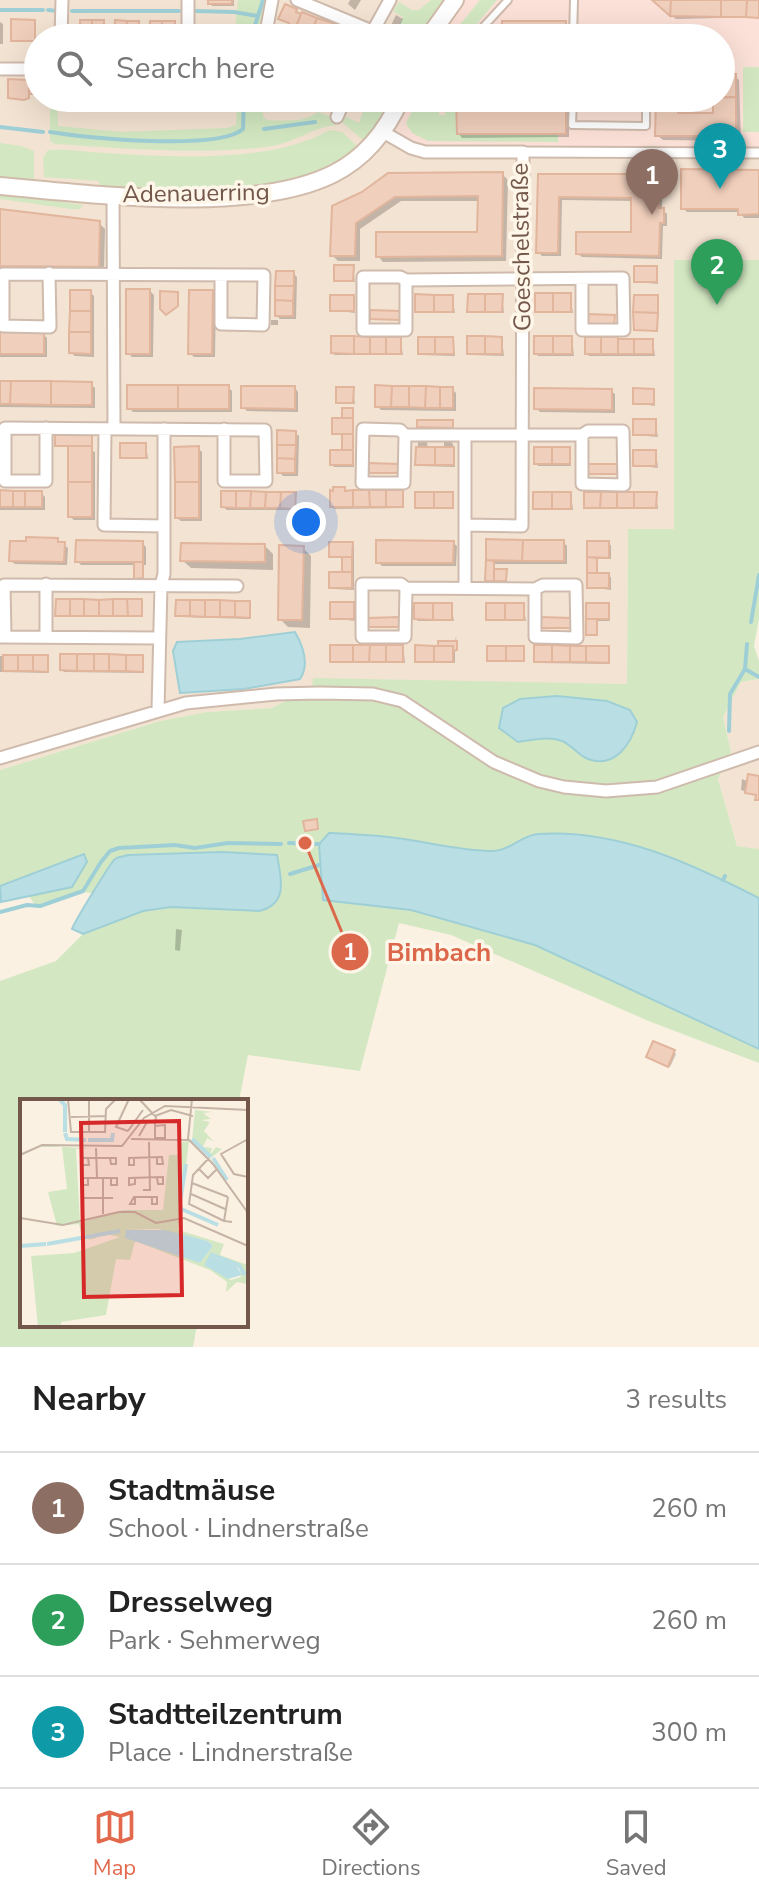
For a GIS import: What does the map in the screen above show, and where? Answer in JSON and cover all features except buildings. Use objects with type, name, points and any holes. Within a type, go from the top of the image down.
[{"type":"main road","points":[[438,24],[455,0]]},
{"type":"main road","name":"Adenauerring","points":[[0,186],[113,195],[221,196],[292,189],[313,183],[350,164],[383,132],[394,112]]},
{"type":"street","points":[[61,24],[62,0]]},
{"type":"street","points":[[188,0],[188,24]]},
{"type":"street","points":[[268,24],[272,0]]},
{"type":"street","points":[[297,0],[348,24]]},
{"type":"street","points":[[377,24],[390,0]]},
{"type":"street","points":[[0,69],[24,69]]},
{"type":"street","points":[[337,117],[339,112]]},
{"type":"street","name":"Goeschelstraße","points":[[383,132],[411,148],[425,152],[523,152],[522,526],[465,525]]},
{"type":"street","points":[[523,152],[759,153]]},
{"type":"street","points":[[113,195],[104,525],[164,526]]},
{"type":"street","points":[[49,273],[50,327],[3,326],[3,274],[49,273],[264,275],[263,325],[221,324],[221,275]]},
{"type":"street","points":[[406,280],[406,330],[363,330],[363,277],[400,277],[406,280],[623,278],[624,330],[582,330],[582,280]]},
{"type":"street","points":[[46,428],[46,481],[5,481],[5,428],[46,428],[109,429],[224,429],[265,430],[266,481],[224,481],[224,429]]},
{"type":"street","points":[[158,710],[161,585],[164,574],[164,429]]},
{"type":"street","points":[[405,435],[404,483],[362,483],[363,429],[400,430],[405,435],[582,435],[588,431],[623,431],[624,485],[582,484],[582,435]]},
{"type":"street","points":[[465,435],[466,588]]},
{"type":"street","points":[[46,584],[46,637]]},
{"type":"street","points":[[406,588],[405,637],[362,637],[362,584],[401,584],[406,588],[535,589],[543,585],[576,585],[577,638],[535,637],[535,589]]},
{"type":"street","points":[[159,638],[2,637],[4,585],[237,586]]},
{"type":"street","points":[[0,758],[186,703],[276,694],[373,694],[402,701],[494,762],[517,773],[564,787],[606,791],[657,787],[759,752]]},
{"type":"lane","points":[[486,24],[508,0]]},
{"type":"lane","points":[[573,24],[574,0]]},
{"type":"lane","points":[[572,112],[572,125],[646,126],[646,112]]},
{"type":"shaded area","points":[[0,0],[460,0],[441,24],[24,24],[24,112],[409,112],[441,148],[529,157],[759,158],[759,260],[674,260],[674,529],[628,529],[627,684],[312,686],[272,708],[207,712],[160,721],[0,770]]},
{"type":"shaded area","points":[[460,0],[759,0],[759,158],[529,157],[420,146],[406,141],[383,125],[390,112],[735,112],[735,24],[441,24]]},
{"type":"shaded area","points":[[759,679],[759,849],[737,846],[718,779],[731,752],[723,717],[741,682]]},
{"type":"green space","points":[[238,0],[268,0],[264,24],[235,24]]},
{"type":"green space","points":[[431,0],[443,0],[428,24],[400,24],[403,17],[393,11],[399,2],[412,10],[419,10]]},
{"type":"green space","points":[[480,0],[497,0],[477,24],[460,24]]},
{"type":"green space","points":[[743,67],[759,67],[759,132],[743,132]]},
{"type":"green space","points":[[50,112],[58,112],[58,126],[121,132],[227,128],[236,125],[237,112],[263,112],[267,120],[301,119],[318,112],[336,119],[336,125],[280,144],[245,149],[163,150],[55,144],[50,141]]},
{"type":"green space","points":[[363,112],[383,112],[364,141],[342,122],[346,117],[359,123]]},
{"type":"green space","points":[[412,112],[439,112],[439,115],[445,115],[445,112],[456,112],[457,134],[558,134],[558,142],[428,141],[412,133],[406,123]]},
{"type":"green space","points":[[330,130],[342,132],[358,147],[331,165],[301,178],[268,186],[200,192],[99,189],[99,181],[44,177],[43,158],[48,150],[220,156],[279,148]]},
{"type":"green space","points":[[0,143],[34,151],[34,183],[0,180]]},
{"type":"green space","points":[[0,193],[83,205],[80,209],[71,209],[0,199]]},
{"type":"green space","points":[[674,260],[759,260],[759,618],[754,646],[759,661],[759,679],[741,682],[723,717],[731,752],[718,779],[737,846],[759,849],[759,898],[680,861],[597,837],[538,834],[505,848],[481,851],[388,837],[329,833],[319,844],[324,900],[411,910],[535,945],[759,1049],[759,1063],[651,1022],[451,935],[399,923],[360,1071],[248,1055],[239,1099],[20,1099],[20,1327],[197,1327],[193,1347],[0,1347],[0,981],[56,961],[83,934],[143,911],[172,907],[276,855],[222,852],[128,855],[101,879],[95,893],[77,892],[35,905],[29,896],[72,887],[84,854],[0,886],[0,770],[160,721],[207,712],[272,708],[312,687],[313,678],[627,684],[628,529],[674,529]]},
{"type":"water","points":[[295,632],[305,661],[300,679],[244,689],[180,693],[173,651],[177,642]]},
{"type":"water","points":[[557,696],[607,701],[630,710],[637,722],[626,746],[614,757],[598,761],[585,758],[562,741],[518,742],[499,728],[503,708],[520,699]]},
{"type":"water","points":[[329,833],[388,837],[481,851],[505,848],[538,834],[597,837],[680,861],[759,898],[759,1049],[535,945],[411,910],[323,900],[319,844]]},
{"type":"water","points":[[222,852],[277,855],[281,889],[275,903],[259,911],[171,907],[143,911],[83,934],[72,929],[117,858]]},
{"type":"water","points":[[84,854],[87,862],[72,887],[1,902],[0,886]]},
{"type":"waterway","points":[[255,24],[263,0]]},
{"type":"waterway","points":[[0,10],[43,10]]},
{"type":"waterway","points":[[48,10],[58,11]]},
{"type":"waterway","points":[[72,11],[179,11]]},
{"type":"waterway","points":[[195,11],[258,16]]},
{"type":"waterway","points":[[50,132],[151,141],[207,140],[229,136],[243,129],[244,112]]},
{"type":"waterway","points":[[264,129],[315,122]]},
{"type":"waterway","points":[[0,127],[43,132]]},
{"type":"waterway","points":[[751,622],[759,575]]},
{"type":"waterway","points":[[729,731],[730,694],[745,669],[747,644]]},
{"type":"waterway","points":[[745,669],[759,677]]},
{"type":"waterway","points":[[289,843],[319,844]]},
{"type":"waterway","points":[[0,912],[27,905],[40,906],[83,891],[110,851],[119,848],[281,844]]},
{"type":"waterway","points":[[290,874],[319,865]]},
{"type":"waterway","points":[[723,880],[725,876]]},
{"type":"place","name":"Stadtteilzentrum","points":[[720,189]]},
{"type":"place","name":"Stadtmäuse","points":[[652,215]]},
{"type":"place","name":"Dresselweg","points":[[717,305]]},
{"type":"place","name":"Bimbach","points":[[305,843]]}]
